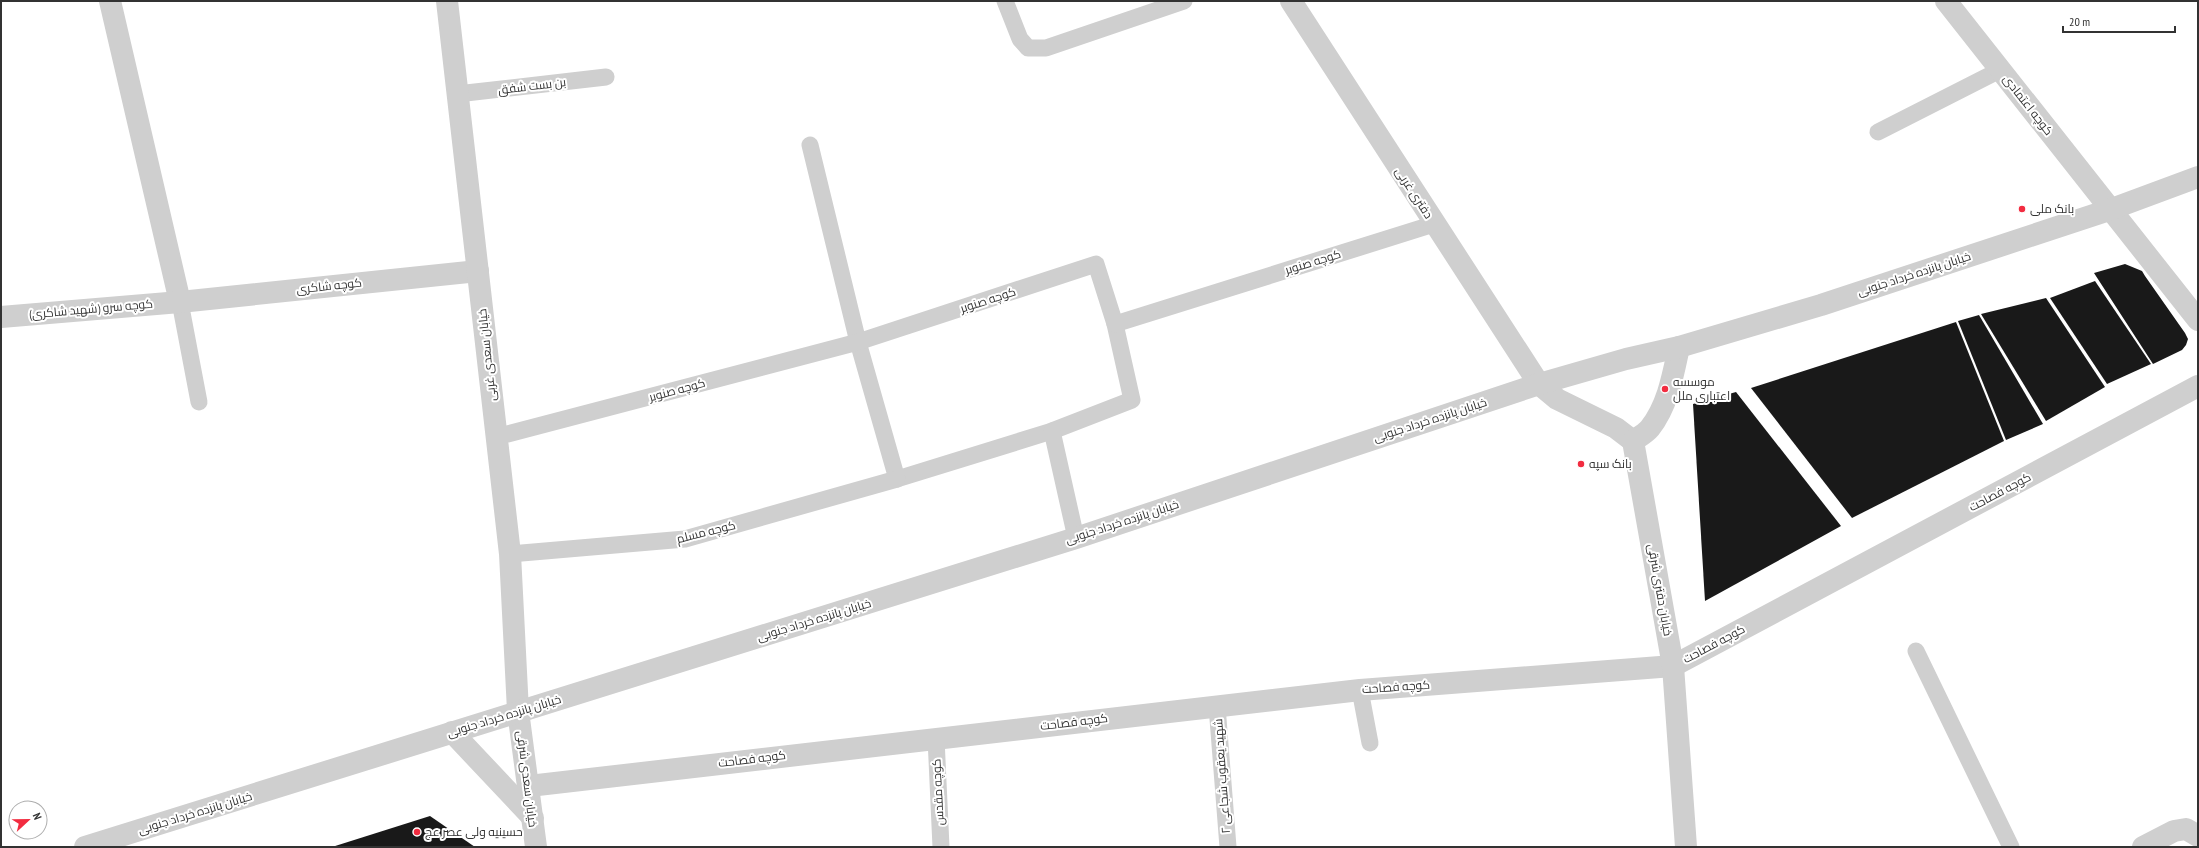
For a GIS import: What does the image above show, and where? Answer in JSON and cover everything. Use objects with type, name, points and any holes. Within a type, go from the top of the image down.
[{"type":"street","points":[[110,1],[180,302]]},
{"type":"street","name":"خیابان سعدی غربی","points":[[447,1],[510,554],[518,711]]},
{"type":"street","name":"دفتری غربی","points":[[1291,1],[1539,384],[1557,400],[1616,428],[1633,441]]},
{"type":"street","name":"کوچه اعتمادی","points":[[1946,1],[2109,210],[2198,320]]},
{"type":"street","name":"خیابان پانزده خرداد جنوبی","points":[[85,847],[1076,538],[1539,384],[1626,359],[1679,347],[1821,305],[2109,210],[2198,177]]},
{"type":"street","name":"کوچه شاکری","points":[[180,302],[478,271]]},
{"type":"street","name":"کوچه سرو (شهید شاکری)","points":[[1,317],[180,302]]},
{"type":"street","points":[[1633,441],[1650,429],[1663,406],[1672,383],[1679,347]]},
{"type":"street","name":"کوچه فصاحت","points":[[529,786],[1360,690],[1673,666],[2198,386]]},
{"type":"street","name":"خیابان دفتری شرقی","points":[[1633,441],[1673,666],[1686,847]]},
{"type":"street","name":"خیابان سعدی شرقی","points":[[518,711],[536,847]]},
{"type":"street","points":[[452,732],[533,818]]},
{"type":"street","points":[[2142,847],[2174,832],[2186,830],[2198,836]]},
{"type":"lane","points":[[1005,1],[1020,39],[1028,48],[1046,48],[1184,1]]},
{"type":"lane","points":[[1878,132],[2000,70]]},
{"type":"lane","name":"بن بست شفق","points":[[457,94],[606,77]]},
{"type":"lane","points":[[810,145],[858,342],[897,479]]},
{"type":"lane","name":"کوچه صنوبر","points":[[496,438],[858,342],[1096,264],[1115,324],[1434,224]]},
{"type":"lane","points":[[180,302],[199,402]]},
{"type":"lane","name":"کوچه مسلم","points":[[510,554],[685,539],[897,479],[1052,431],[1132,400],[1115,324]]},
{"type":"lane","points":[[1052,431],[1076,538]]},
{"type":"lane","points":[[1916,652],[2011,847]]},
{"type":"lane","points":[[1360,690],[1370,743]]},
{"type":"lane","name":"شهید یعقوب شجاعی ۲","points":[[1217,706],[1228,847]]},
{"type":"lane","name":"کوچه مقدس","points":[[936,738],[941,847]]},
{"type":"building","points":[[2125,264],[2142,271],[2188,339],[2182,350],[2153,364],[2094,273]]},
{"type":"building","points":[[2095,281],[2151,364],[2107,384],[2050,298]]},
{"type":"building","points":[[2046,298],[2105,387],[2046,421],[1981,314]]},
{"type":"building","points":[[1979,315],[2043,424],[2006,440],[1958,321]]},
{"type":"building","points":[[1956,322],[2004,441],[1852,518],[1751,388]]},
{"type":"building","points":[[1736,392],[1841,526],[1705,601],[1693,404]]},
{"type":"building","name":"حسینیه ولی عصر عج","points":[[430,816],[475,847],[332,847]]},
{"type":"place","name":"بانک ملی","points":[[2022,209]]},
{"type":"place","name":"موسسه اعتباری ملل","points":[[1665,389]]},
{"type":"place","name":"بانک سپه","points":[[1581,464]]},
{"type":"place","name":"حسینیه ولی عصر عج","points":[[417,832]]}]
